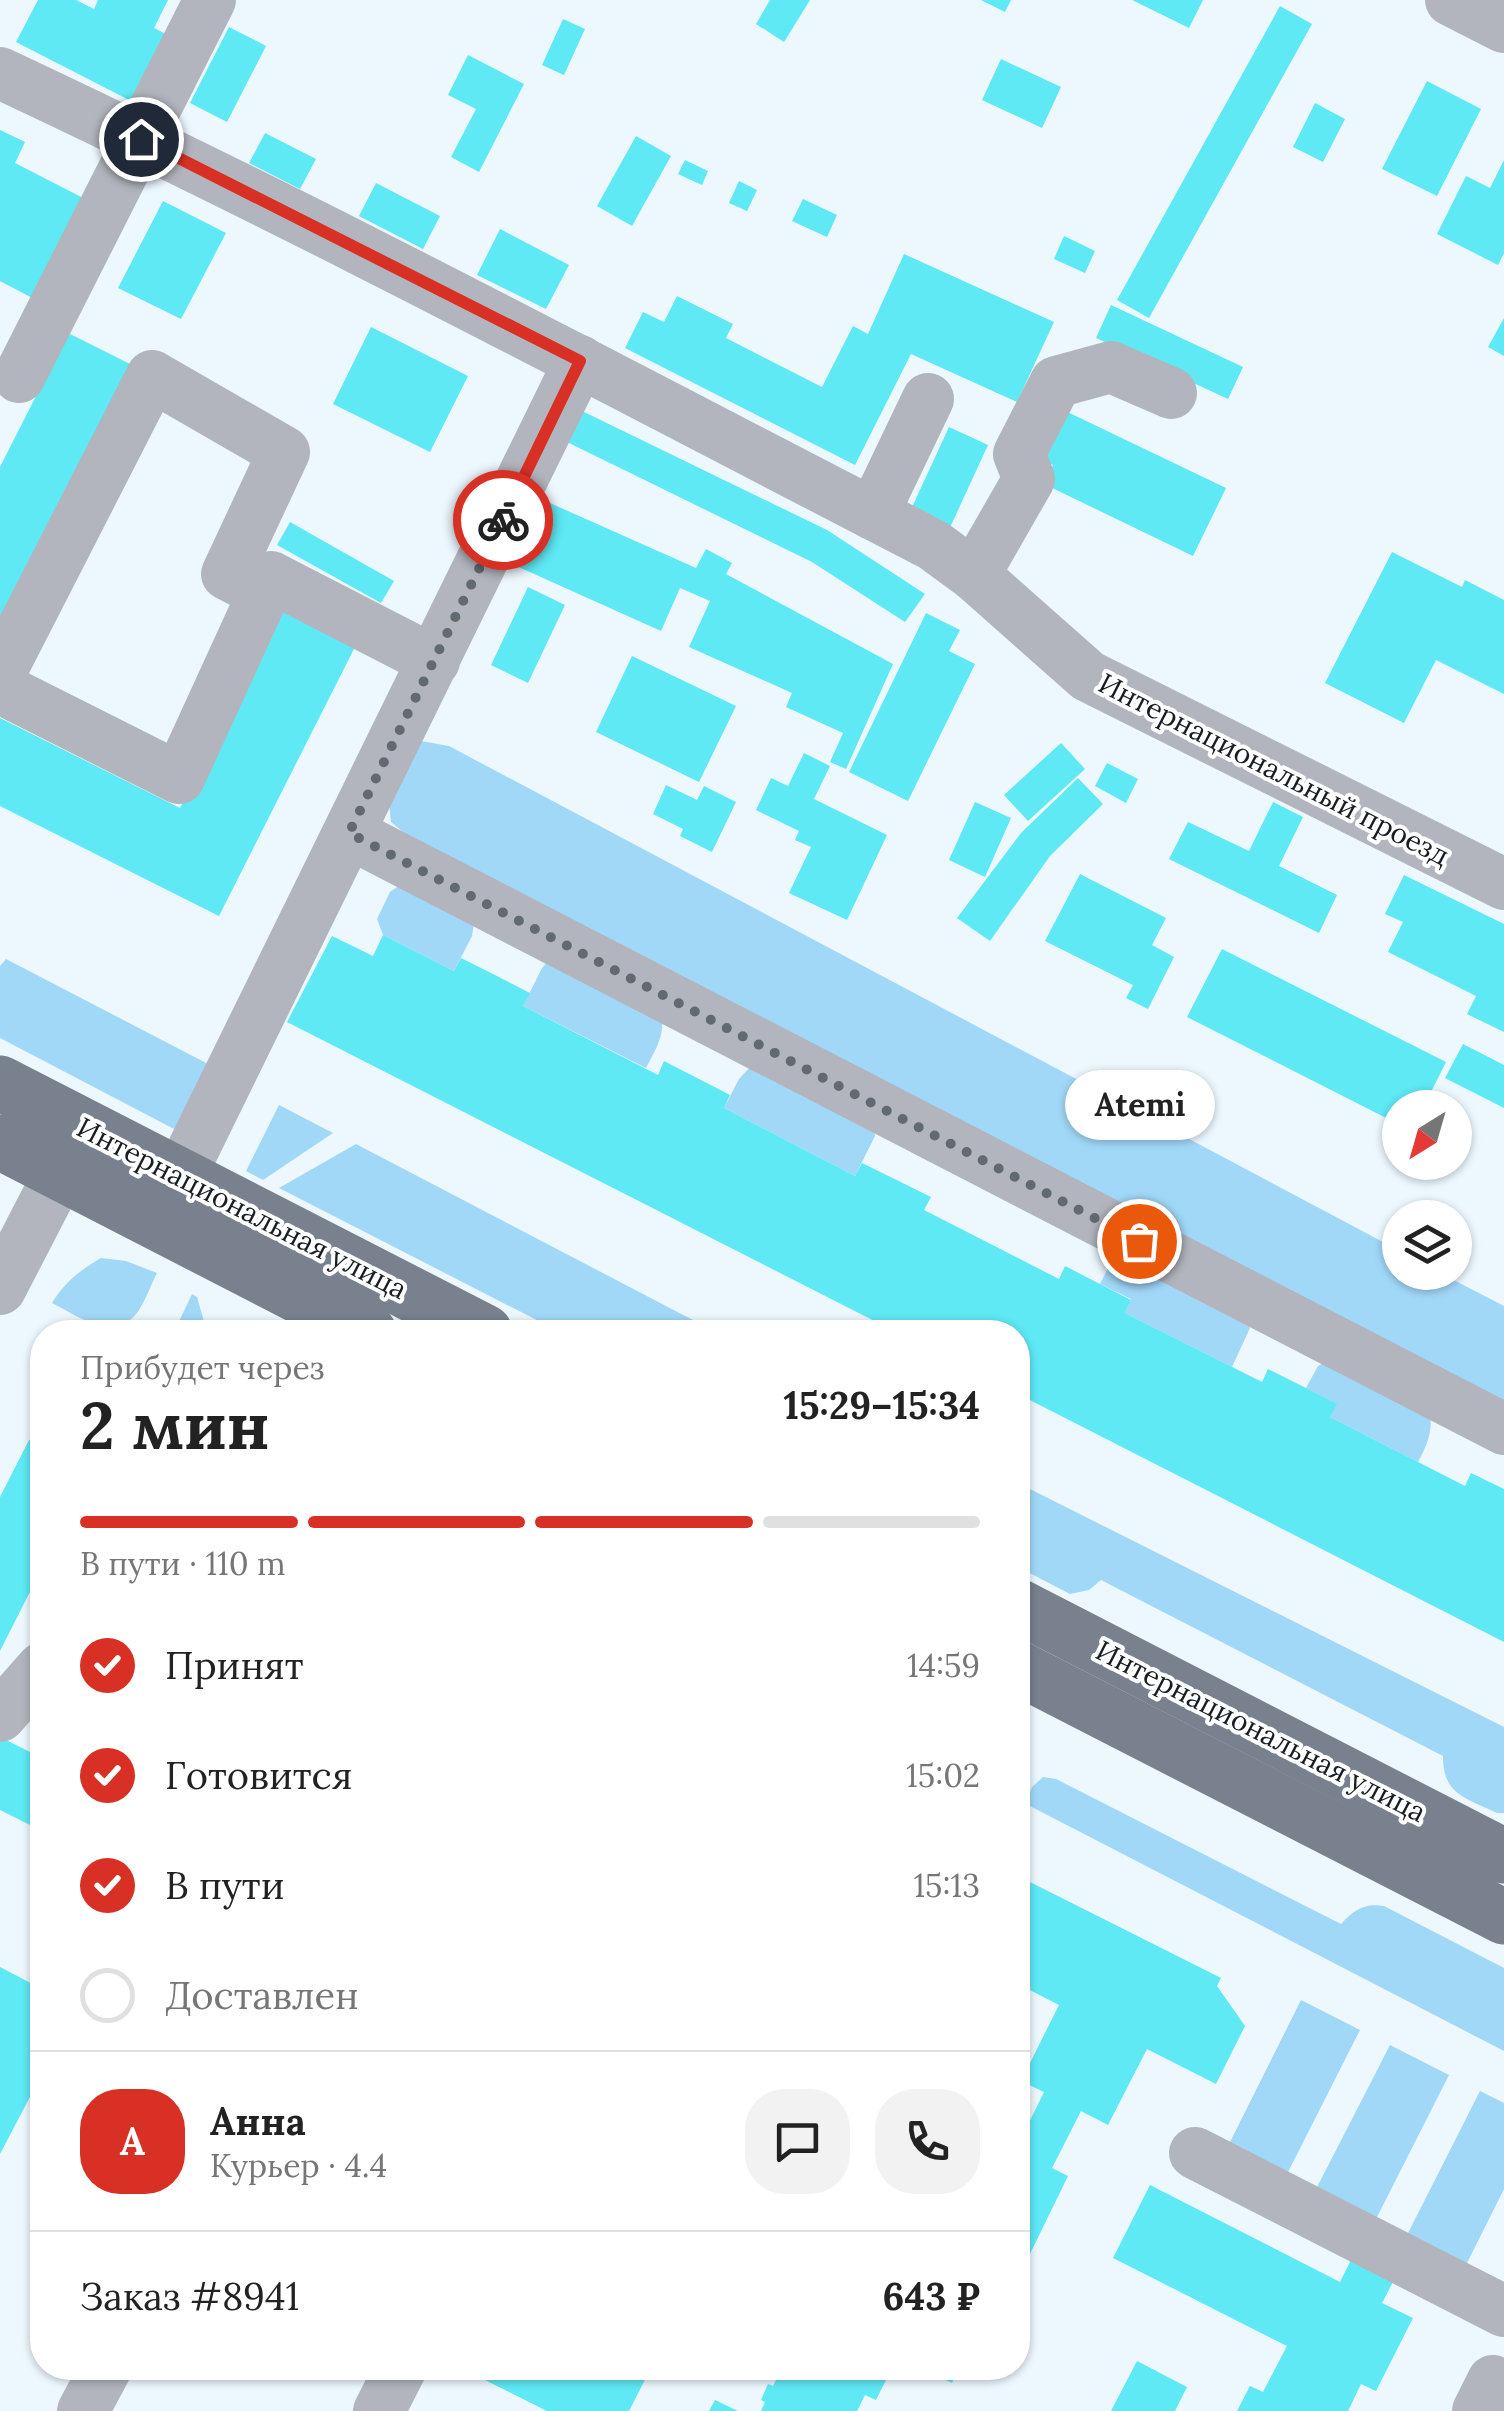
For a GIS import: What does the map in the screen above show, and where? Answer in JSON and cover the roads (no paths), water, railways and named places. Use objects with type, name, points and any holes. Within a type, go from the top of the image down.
[{"type":"main road","name":"Интернациональная улица","points":[[0,1083],[72,1150],[349,1320]]},
{"type":"main road","name":"Интернациональная улица","points":[[0,1142],[72,1150],[180,1176],[462,1320]]},
{"type":"main road","name":"Интернациональная улица","points":[[1030,1612],[1504,1856]]},
{"type":"main road","name":"Интернациональная улица","points":[[1030,1674],[1504,1918]]},
{"type":"street","points":[[19,378],[210,0]]},
{"type":"street","points":[[1451,0],[1504,27]]},
{"type":"street","name":"Интернациональный проезд","points":[[0,73],[141,139],[580,361],[933,545],[974,575],[1088,676],[1504,884]]},
{"type":"street","points":[[180,1176],[580,361]]},
{"type":"street","points":[[974,575],[1029,479],[1019,454],[1056,382],[1112,366],[1170,393]]},
{"type":"street","points":[[0,673],[152,376],[284,452],[227,574],[264,593]]},
{"type":"street","points":[[874,514],[928,400]]},
{"type":"street","points":[[0,688],[180,778],[272,576],[434,660]]},
{"type":"street","points":[[349,833],[1504,1429]]},
{"type":"street","points":[[0,1288],[72,1150]]},
{"type":"street","points":[[0,1716],[30,1685]]},
{"type":"street","points":[[1195,2153],[1504,2311]]},
{"type":"street","points":[[83,2411],[100,2380]]},
{"type":"street","points":[[379,2411],[395,2380]]},
{"type":"place","name":"Atemi","points":[[1139,1241]]}]
